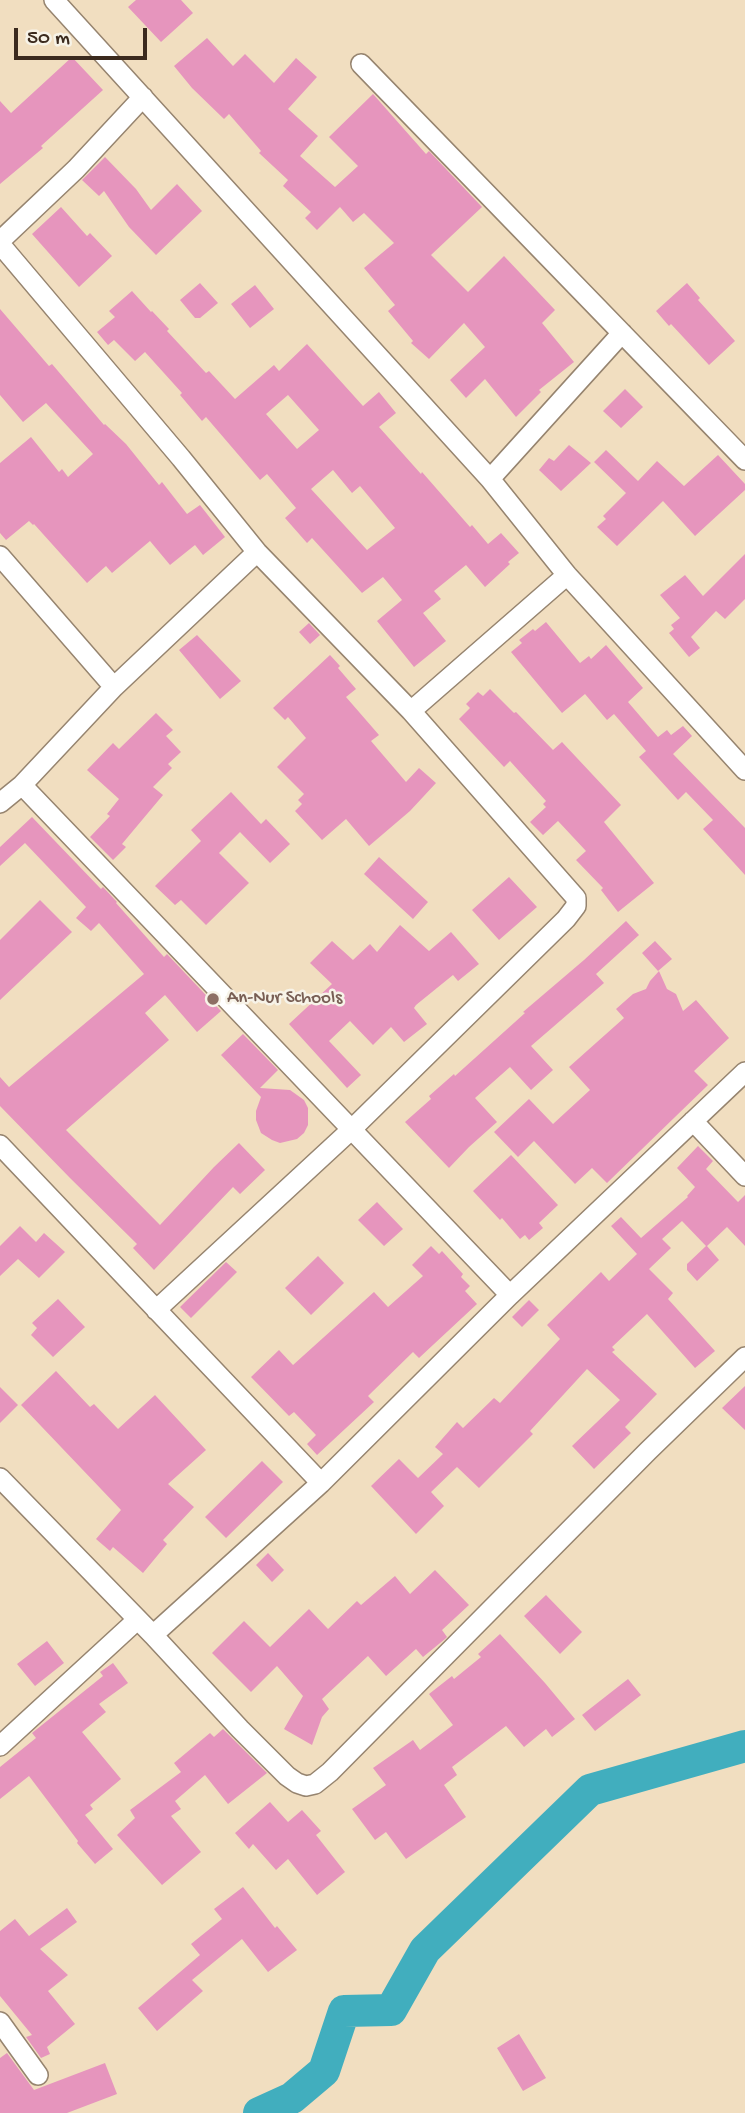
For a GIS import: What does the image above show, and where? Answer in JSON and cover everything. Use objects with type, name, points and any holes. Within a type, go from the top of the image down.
[{"type":"street","points":[[54,0],[490,479],[567,575],[745,770]]},
{"type":"street","points":[[360,64],[745,460]]},
{"type":"street","points":[[143,97],[76,169],[0,243],[257,552],[411,710],[576,898],[576,906],[566,919],[352,1129],[156,1310]]},
{"type":"street","points":[[490,479],[622,333]]},
{"type":"street","points":[[0,803],[22,785],[114,687],[257,552]]},
{"type":"street","points":[[0,556],[114,687]]},
{"type":"street","points":[[411,710],[567,575]]},
{"type":"street","points":[[22,785],[510,1295]]},
{"type":"street","points":[[153,1634],[321,1483],[510,1295],[745,1072]]},
{"type":"street","points":[[692,1121],[745,1175]]},
{"type":"street","points":[[0,1144],[321,1483]]},
{"type":"street","points":[[0,1478],[153,1634],[240,1729],[287,1776],[306,1786],[315,1784],[330,1772],[648,1451],[745,1357]]},
{"type":"street","points":[[0,1746],[9,1727],[137,1620]]},
{"type":"street","points":[[0,2022],[38,2075]]},
{"type":"building","points":[[136,0],[181,0],[193,13],[161,42],[128,7]]},
{"type":"building","points":[[207,38],[233,66],[245,54],[274,83],[296,58],[317,77],[288,109],[318,136],[300,156],[335,187],[358,166],[329,137],[373,94],[426,154],[429,151],[482,207],[431,255],[468,292],[504,256],[555,310],[542,323],[574,362],[539,390],[541,392],[516,417],[485,379],[466,398],[450,380],[485,347],[464,323],[429,359],[411,343],[413,341],[388,311],[395,305],[364,268],[394,243],[364,213],[353,222],[340,207],[317,230],[305,218],[311,212],[283,186],[288,180],[259,153],[261,151],[229,114],[224,119],[174,66]]},
{"type":"building","points":[[72,57],[103,90],[41,146],[43,148],[0,184],[0,101],[11,113]]},
{"type":"building","points":[[105,157],[136,189],[151,210],[177,184],[202,211],[156,255],[129,227],[104,191],[99,196],[82,180]]},
{"type":"building","points":[[61,207],[87,236],[90,233],[112,256],[79,287],[32,234]]},
{"type":"building","points":[[200,283],[218,303],[200,318],[195,318],[180,300]]},
{"type":"building","points":[[687,283],[700,298],[698,300],[735,341],[709,365],[656,311]]},
{"type":"building","points":[[255,285],[274,309],[250,328],[231,304]]},
{"type":"building","points":[[132,291],[206,373],[209,371],[235,399],[274,365],[279,371],[307,344],[363,406],[379,392],[396,413],[379,427],[488,544],[501,533],[519,553],[485,587],[466,565],[434,591],[441,599],[423,613],[446,641],[414,667],[377,621],[402,600],[383,577],[362,593],[312,538],[307,543],[285,518],[296,508],[267,474],[260,480],[206,417],[202,421],[180,395],[182,393],[145,352],[135,361],[114,340],[108,345],[97,332],[115,317],[109,311]],"holes":[[[288,395],[319,430],[297,449],[266,414]],[[333,470],[352,493],[360,486],[395,528],[367,550],[311,489]]]},
{"type":"building","points":[[0,309],[104,425],[126,444],[159,485],[162,482],[187,514],[200,505],[225,537],[203,555],[195,545],[170,565],[150,541],[112,573],[106,566],[87,583],[29,521],[6,540],[0,533],[0,463],[31,437],[59,472],[62,469],[68,477],[93,454],[46,403],[23,422],[0,395]]},
{"type":"building","points":[[625,389],[643,407],[621,428],[603,411]]},
{"type":"building","points":[[569,445],[591,463],[561,491],[539,470],[549,458],[554,461]]},
{"type":"building","points":[[606,450],[638,481],[657,461],[684,486],[718,455],[745,484],[745,490],[695,536],[663,501],[617,546],[597,527],[606,519],[603,516],[626,493],[594,462]]},
{"type":"building","points":[[745,554],[745,599],[725,619],[716,611],[691,637],[700,648],[689,657],[669,633],[674,629],[671,625],[680,618],[660,595],[685,575],[703,596]]},
{"type":"building","points":[[546,622],[580,663],[589,656],[591,659],[606,645],[643,688],[628,702],[658,737],[667,730],[671,735],[683,726],[692,736],[673,754],[745,828],[745,875],[703,829],[713,820],[686,792],[678,800],[639,757],[646,751],[614,714],[607,720],[585,694],[562,713],[511,652],[522,643],[519,640]]},
{"type":"building","points":[[309,623],[320,635],[310,644],[299,632]]},
{"type":"building","points":[[197,635],[241,681],[220,699],[179,650]]},
{"type":"building","points":[[330,655],[356,689],[346,697],[379,735],[371,741],[406,782],[419,768],[436,783],[410,811],[369,846],[346,819],[322,840],[295,811],[302,804],[298,800],[304,794],[277,767],[306,738],[288,717],[285,720],[273,708]]},
{"type":"building","points":[[490,689],[553,750],[562,742],[621,805],[604,822],[654,883],[618,912],[601,890],[603,888],[576,860],[586,851],[558,821],[543,835],[530,822],[546,807],[543,804],[546,801],[510,761],[504,767],[459,719],[470,708],[466,704],[478,692],[483,696]]},
{"type":"building","points":[[156,713],[173,730],[166,736],[181,752],[168,764],[172,768],[153,787],[163,795],[122,844],[126,847],[113,860],[90,837],[110,816],[107,814],[119,799],[87,770],[113,743],[119,749]]},
{"type":"building","points":[[231,792],[261,824],[266,819],[290,844],[270,863],[240,832],[219,853],[249,883],[206,925],[181,900],[175,905],[155,886],[201,841],[191,830]]},
{"type":"building","points":[[32,817],[101,889],[103,887],[164,957],[167,954],[221,1011],[197,1032],[165,995],[145,1013],[169,1040],[66,1130],[160,1225],[239,1143],[265,1170],[240,1194],[233,1187],[154,1270],[133,1248],[137,1244],[0,1106],[0,1077],[9,1087],[144,974],[99,923],[91,931],[76,918],[86,907],[25,843],[0,866],[0,847]]},
{"type":"building","points":[[379,857],[428,902],[413,919],[364,874]]},
{"type":"building","points":[[509,877],[537,907],[499,940],[472,910]]},
{"type":"building","points":[[40,900],[72,932],[0,1000],[0,940]]},
{"type":"building","points":[[626,921],[639,935],[596,974],[604,983],[531,1046],[553,1070],[531,1090],[510,1067],[475,1098],[497,1122],[449,1168],[405,1122],[431,1099],[429,1096],[454,1074],[455,1076]]},
{"type":"building","points":[[400,925],[429,951],[451,932],[479,964],[458,981],[453,975],[416,1005],[414,1008],[427,1024],[404,1042],[391,1027],[373,1045],[350,1021],[329,1041],[361,1075],[347,1088],[289,1024],[332,984],[310,963],[332,941],[353,960],[370,944],[377,952]]},
{"type":"building","points":[[655,941],[672,959],[658,971],[642,953]]},
{"type":"building","points":[[659,971],[667,989],[676,994],[683,1011],[696,1000],[729,1038],[694,1071],[708,1085],[607,1183],[592,1168],[575,1184],[534,1141],[518,1157],[494,1132],[529,1099],[553,1124],[590,1090],[569,1067],[624,1018],[616,1009],[633,994],[646,989]]},
{"type":"building","points":[[243,1034],[278,1070],[260,1088],[290,1090],[304,1100],[308,1108],[308,1125],[297,1139],[280,1143],[261,1133],[256,1111],[261,1097],[221,1055]]},
{"type":"building","points":[[698,1146],[713,1161],[706,1169],[738,1202],[745,1195],[745,1246],[727,1227],[707,1246],[719,1260],[697,1281],[687,1270],[687,1264],[706,1246],[682,1221],[662,1239],[671,1248],[649,1269],[673,1293],[668,1299],[715,1351],[695,1368],[647,1314],[612,1347],[615,1350],[612,1352],[657,1394],[625,1427],[631,1433],[594,1469],[572,1446],[620,1400],[587,1369],[530,1431],[533,1434],[479,1488],[457,1467],[431,1492],[444,1506],[416,1534],[371,1486],[399,1459],[418,1478],[443,1454],[435,1447],[457,1422],[463,1428],[494,1398],[500,1403],[560,1339],[547,1325],[601,1272],[609,1281],[637,1254],[611,1226],[621,1217],[641,1238],[688,1197],[695,1187],[677,1168]]},
{"type":"building","points":[[511,1155],[558,1205],[539,1223],[543,1228],[529,1240],[525,1235],[520,1239],[473,1191]]},
{"type":"building","points":[[377,1202],[403,1229],[384,1246],[358,1220]]},
{"type":"building","points":[[20,1226],[36,1242],[44,1233],[65,1252],[39,1278],[18,1259],[0,1276],[0,1246]]},
{"type":"building","points":[[431,1246],[439,1254],[442,1251],[463,1274],[461,1277],[470,1286],[465,1291],[477,1304],[419,1358],[413,1352],[368,1396],[374,1402],[317,1455],[307,1444],[316,1435],[294,1412],[289,1416],[251,1377],[279,1350],[293,1365],[374,1292],[388,1307],[423,1276],[412,1265]]},
{"type":"building","points":[[318,1256],[344,1283],[311,1315],[285,1288]]},
{"type":"building","points":[[226,1262],[237,1272],[191,1318],[180,1307]]},
{"type":"building","points":[[58,1299],[85,1327],[53,1357],[31,1335],[37,1328],[32,1323]]},
{"type":"building","points":[[529,1300],[539,1310],[522,1327],[512,1317]]},
{"type":"building","points":[[56,1371],[90,1407],[94,1404],[118,1429],[155,1395],[206,1450],[168,1484],[194,1507],[163,1540],[167,1544],[143,1573],[113,1547],[110,1551],[96,1539],[121,1510],[21,1405]]},
{"type":"building","points":[[745,1386],[745,1430],[722,1408]]},
{"type":"building","points":[[0,1387],[18,1405],[0,1423]]},
{"type":"building","points":[[262,1461],[283,1482],[226,1538],[205,1517]]},
{"type":"building","points":[[268,1553],[284,1570],[272,1582],[256,1565]]},
{"type":"building","points":[[435,1570],[469,1605],[442,1630],[447,1637],[423,1657],[416,1649],[386,1676],[368,1656],[322,1699],[329,1709],[322,1717],[312,1745],[284,1729],[303,1696],[277,1666],[251,1692],[212,1653],[244,1621],[270,1647],[309,1609],[328,1629],[357,1601],[361,1605],[395,1576],[410,1594]]},
{"type":"building","points":[[546,1595],[582,1632],[560,1654],[524,1616]]},
{"type":"building","points":[[500,1634],[575,1719],[552,1737],[546,1729],[524,1747],[506,1726],[452,1767],[457,1775],[444,1785],[466,1817],[406,1859],[386,1832],[375,1840],[352,1809],[386,1785],[373,1768],[413,1740],[420,1750],[453,1725],[429,1694],[452,1676],[454,1679],[481,1657],[478,1654]]},
{"type":"building","points":[[47,1641],[64,1663],[35,1686],[17,1664]]},
{"type":"building","points":[[113,1663],[128,1683],[99,1704],[106,1712],[82,1732],[121,1779],[90,1805],[93,1809],[85,1815],[113,1849],[95,1864],[29,1776],[0,1799],[0,1767],[36,1738],[32,1733],[103,1676],[100,1672]]},
{"type":"building","points":[[628,1679],[641,1695],[595,1731],[582,1715]]},
{"type":"building","points":[[223,1729],[267,1773],[228,1804],[205,1775],[175,1801],[181,1809],[171,1816],[201,1852],[162,1885],[117,1835],[135,1818],[130,1810],[181,1772],[174,1763],[210,1733],[214,1737]]},
{"type":"building","points":[[270,1802],[288,1822],[302,1810],[321,1831],[316,1835],[345,1872],[317,1895],[288,1859],[276,1870],[253,1844],[249,1849],[235,1833]]},
{"type":"building","points":[[243,1887],[275,1928],[277,1926],[297,1950],[268,1972],[242,1939],[192,1980],[203,1991],[157,2031],[138,2008],[200,1955],[191,1944],[222,1919],[214,1909]]},
{"type":"building","points":[[67,1908],[77,1922],[40,1949],[68,1975],[48,1991],[75,2024],[47,2047],[50,2054],[41,2058],[26,2037],[32,2035],[0,1996],[0,1931],[15,1919],[29,1936]]},
{"type":"building","points":[[519,2034],[546,2078],[523,2091],[497,2048]]},
{"type":"building","points":[[7,2053],[34,2090],[105,2063],[117,2094],[67,2113],[0,2113],[0,2058]]},
{"type":"waterway","points":[[259,2113],[292,2098],[324,2071],[344,2011],[391,2010],[425,1950],[590,1790],[745,1746]]},
{"type":"place","name":"An-Nur Schools","points":[[213,999]]}]
